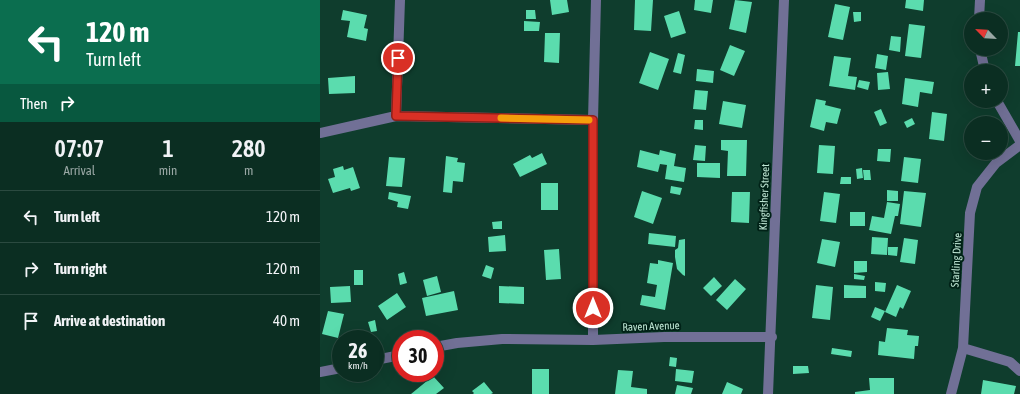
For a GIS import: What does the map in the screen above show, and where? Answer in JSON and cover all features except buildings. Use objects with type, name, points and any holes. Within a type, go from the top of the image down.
[{"type":"street","points":[[396,116],[400,0]]},
{"type":"street","points":[[594,340],[593,120],[596,0]]},
{"type":"street","name":"Kingfisher Street","points":[[768,394],[772,337],[784,0]]},
{"type":"street","points":[[979,12],[980,0]]},
{"type":"street","points":[[1001,108],[1020,141]]},
{"type":"street","points":[[320,133],[396,116],[593,120]]},
{"type":"street","name":"Starling Drive","points":[[951,394],[963,348],[970,213],[978,187],[996,163],[1020,145]]},
{"type":"street","name":"Raven Avenue","points":[[444,346],[457,343],[502,339],[594,340],[664,337],[772,337]]},
{"type":"street","points":[[963,348],[1010,362],[1020,371]]},
{"type":"street","points":[[320,372],[332,370]]},
{"type":"slow traffic","points":[[501,118],[589,120]]},
{"type":"route","points":[[398,58],[396,116],[593,120],[593,308]]}]
